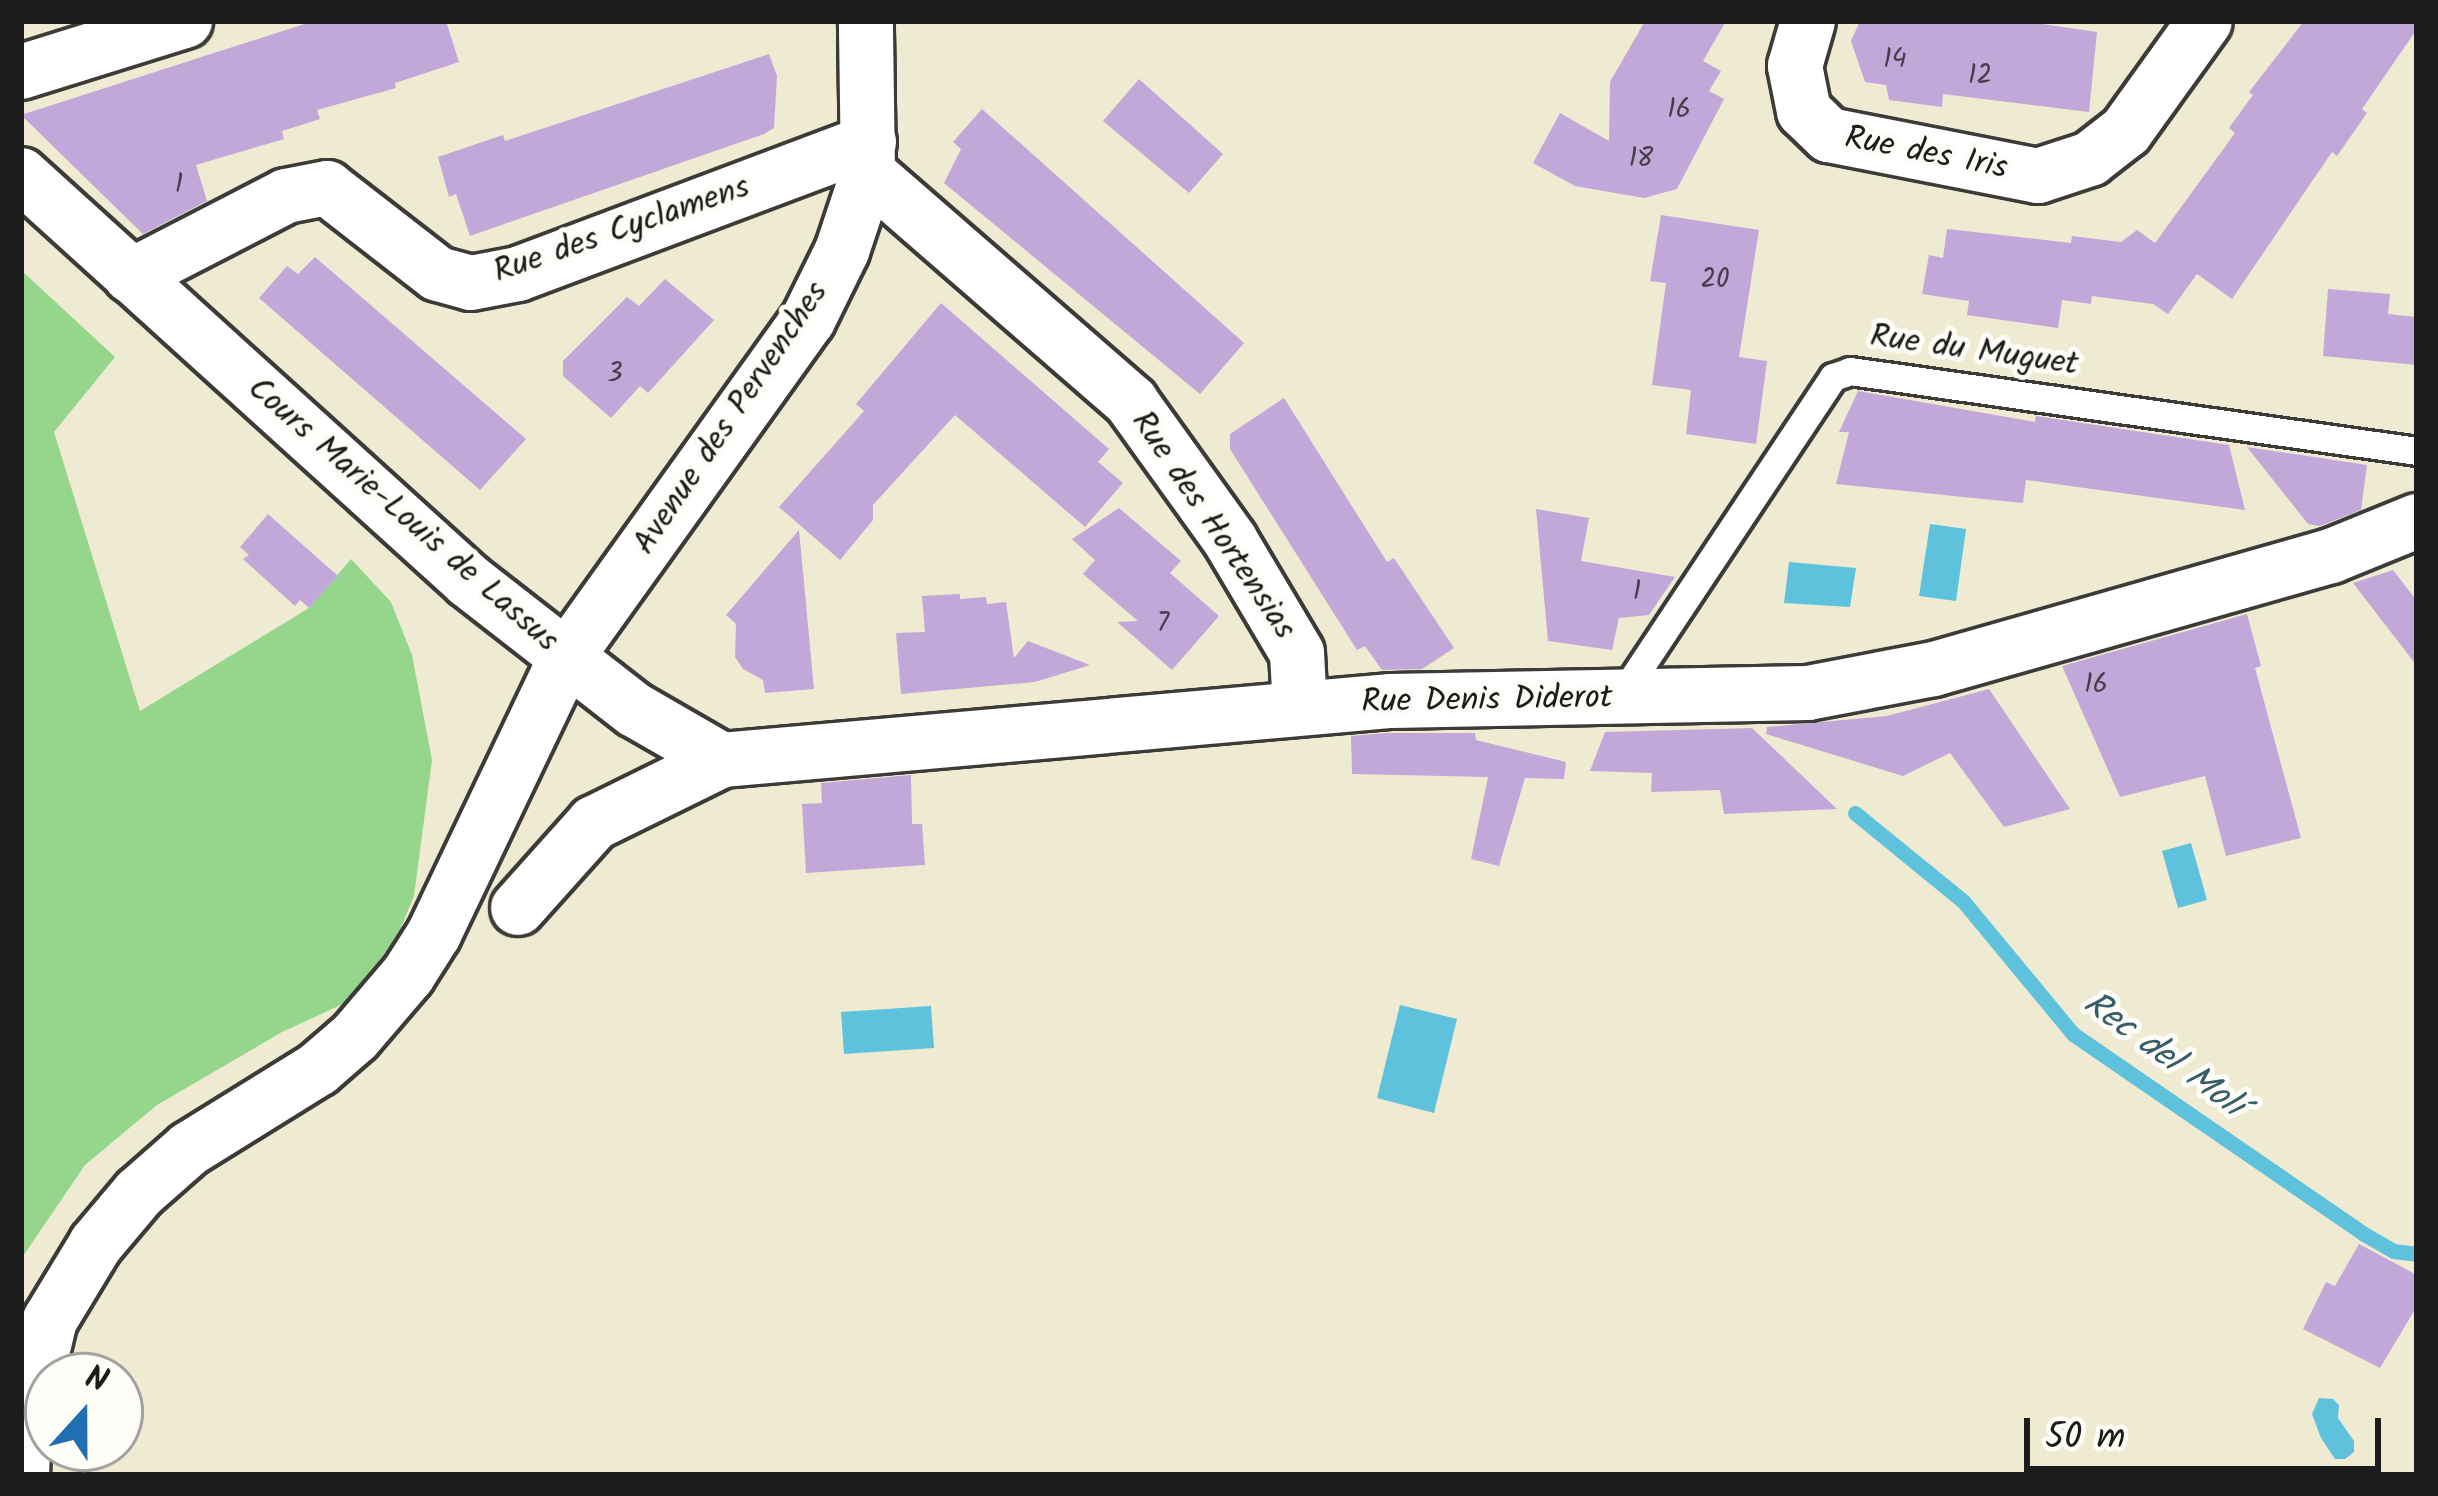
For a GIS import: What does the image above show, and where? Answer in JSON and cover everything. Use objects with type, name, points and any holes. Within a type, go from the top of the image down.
[{"type":"street","points":[[21,72],[185,21]]},
{"type":"street","name":"Avenue des Pervenches","points":[[565,659],[808,320],[842,251],[869,158],[866,21]]},
{"type":"street","name":"Rue des Iris","points":[[1808,21],[1795,67],[1804,111],[1829,135],[2038,176],[2090,159],[2126,131],[2205,21]]},
{"type":"street","name":"Rue des Cyclamens","points":[[131,276],[286,196],[326,188],[438,274],[471,283],[518,274],[869,158]]},
{"type":"street","name":"Rue des Hortensias","points":[[869,158],[1131,402],[1230,540],[1297,653],[1300,709]]},
{"type":"street","name":"Cours Marie-Louis de Lassus","points":[[21,175],[469,581],[565,659],[434,934],[408,975],[355,1036],[318,1069],[189,1148],[139,1192],[84,1262],[50,1320],[24,1429],[22,1475]]},
{"type":"street","name":"Rue Denis Diderot","points":[[722,760],[1391,700],[1808,693],[1934,669],[2331,556],[2417,521]]},
{"type":"street","points":[[565,659],[635,710],[722,760]]},
{"type":"street","points":[[518,908],[594,823],[722,760]]},
{"type":"lane","name":"Rue du Muguet","points":[[1620,698],[1833,377],[1850,371],[2417,451]]},
{"type":"green space","points":[[21,270],[115,357],[54,432],[140,711],[309,608],[351,559],[391,602],[412,655],[432,760],[414,896],[399,932],[356,998],[282,1032],[157,1105],[85,1165],[21,1259]]},
{"type":"water","points":[[1930,524],[1966,529],[1956,601],[1919,596]]},
{"type":"water","points":[[1789,562],[1856,568],[1850,607],[1784,603]]},
{"type":"water","points":[[2191,843],[2207,900],[2178,908],[2162,851]]},
{"type":"water","points":[[1400,1005],[1457,1019],[1434,1113],[1377,1098]]},
{"type":"water","points":[[931,1006],[934,1048],[844,1054],[841,1012]]},
{"type":"water","points":[[2319,1398],[2333,1399],[2339,1405],[2338,1418],[2354,1441],[2354,1452],[2345,1459],[2335,1459],[2321,1438],[2312,1414]]},
{"type":"building","points":[[314,21],[446,21],[459,62],[395,83],[396,88],[317,110],[320,119],[282,131],[284,139],[196,165],[207,201],[143,234],[21,115]]},
{"type":"building","points":[[1645,21],[1726,21],[1703,61],[1721,71],[1709,91],[1724,99],[1677,189],[1644,198],[1575,186],[1533,163],[1560,113],[1609,141],[1610,82]]},
{"type":"building","points":[[1860,21],[2022,21],[2097,32],[2089,112],[1943,94],[1942,107],[1889,100],[1886,85],[1865,82],[1851,41]]},
{"type":"building","points":[[2304,21],[2417,21],[2417,29],[2362,109],[2367,113],[2337,156],[2332,152],[2232,299],[2197,274],[2168,314],[2153,304],[2092,296],[2091,304],[2062,300],[2058,328],[1967,315],[1969,301],[1922,294],[1929,255],[1943,258],[1947,229],[2071,243],[2072,236],[2121,242],[2137,230],[2155,243],[2235,133],[2229,128],[2253,95],[2249,92]]},
{"type":"building","points":[[769,54],[777,76],[774,128],[764,134],[470,236],[456,194],[449,197],[438,157],[503,135],[505,141]]},
{"type":"building","points":[[1139,79],[1223,154],[1189,193],[1103,121]]},
{"type":"building","points":[[982,109],[1244,343],[1200,394],[944,183],[961,149],[953,142]]},
{"type":"building","points":[[1661,215],[1759,230],[1739,357],[1767,361],[1756,444],[1686,434],[1691,390],[1652,385],[1666,283],[1650,281]]},
{"type":"building","points":[[315,257],[526,439],[480,490],[259,298],[287,266],[298,274]]},
{"type":"building","points":[[665,279],[714,320],[648,393],[640,386],[611,418],[563,376],[563,361],[627,297],[639,306]]},
{"type":"building","points":[[2328,289],[2390,294],[2388,314],[2417,317],[2417,365],[2323,356]]},
{"type":"building","points":[[941,303],[1109,449],[1098,462],[1123,483],[1085,527],[955,415],[873,505],[873,520],[840,560],[779,507],[864,411],[856,404]]},
{"type":"building","points":[[1858,391],[2035,422],[2036,416],[2229,445],[2245,510],[2026,480],[2023,503],[1836,484],[1849,432],[1839,432]]},
{"type":"building","points":[[1284,398],[1387,562],[1394,558],[1454,648],[1422,669],[1382,670],[1365,646],[1357,650],[1230,449],[1230,434]]},
{"type":"building","points":[[2247,447],[2367,465],[2361,510],[2320,526],[2308,524]]},
{"type":"building","points":[[1119,508],[1181,561],[1170,573],[1219,616],[1172,670],[1117,622],[1138,621],[1083,574],[1095,560],[1072,539]]},
{"type":"building","points":[[1536,509],[1589,518],[1581,561],[1675,577],[1649,615],[1619,618],[1612,650],[1548,641]]},
{"type":"building","points":[[268,514],[338,576],[309,608],[300,600],[295,606],[243,559],[249,555],[240,547]]},
{"type":"building","points":[[799,530],[814,689],[765,693],[763,680],[743,669],[735,657],[736,624],[726,615]]},
{"type":"building","points":[[2393,570],[2417,601],[2417,666],[2353,583]]},
{"type":"building","points":[[960,594],[960,599],[986,597],[987,604],[1006,602],[1014,658],[1028,641],[1090,665],[1035,682],[901,694],[896,633],[925,632],[922,596]]},
{"type":"building","points":[[2247,614],[2261,666],[2255,668],[2301,838],[2226,856],[2205,776],[2120,797],[2062,666]]},
{"type":"building","points":[[1989,689],[2070,809],[2004,827],[1950,753],[1903,776],[1766,734],[1767,727],[1887,716]]},
{"type":"building","points":[[1752,728],[1837,809],[1724,814],[1720,790],[1651,792],[1652,773],[1590,771],[1605,732]]},
{"type":"building","points":[[1475,733],[1476,740],[1566,762],[1564,779],[1525,778],[1499,866],[1471,859],[1488,777],[1352,774],[1351,736]]},
{"type":"building","points":[[911,775],[912,824],[922,824],[925,865],[806,873],[802,804],[822,803],[821,783]]},
{"type":"building","points":[[2359,1244],[2417,1275],[2417,1306],[2380,1368],[2303,1329],[2326,1282],[2335,1286]]},
{"type":"waterway","name":"Rec del Molí","points":[[1855,813],[1963,901],[2073,1034],[2364,1234],[2393,1251],[2417,1254]]}]
